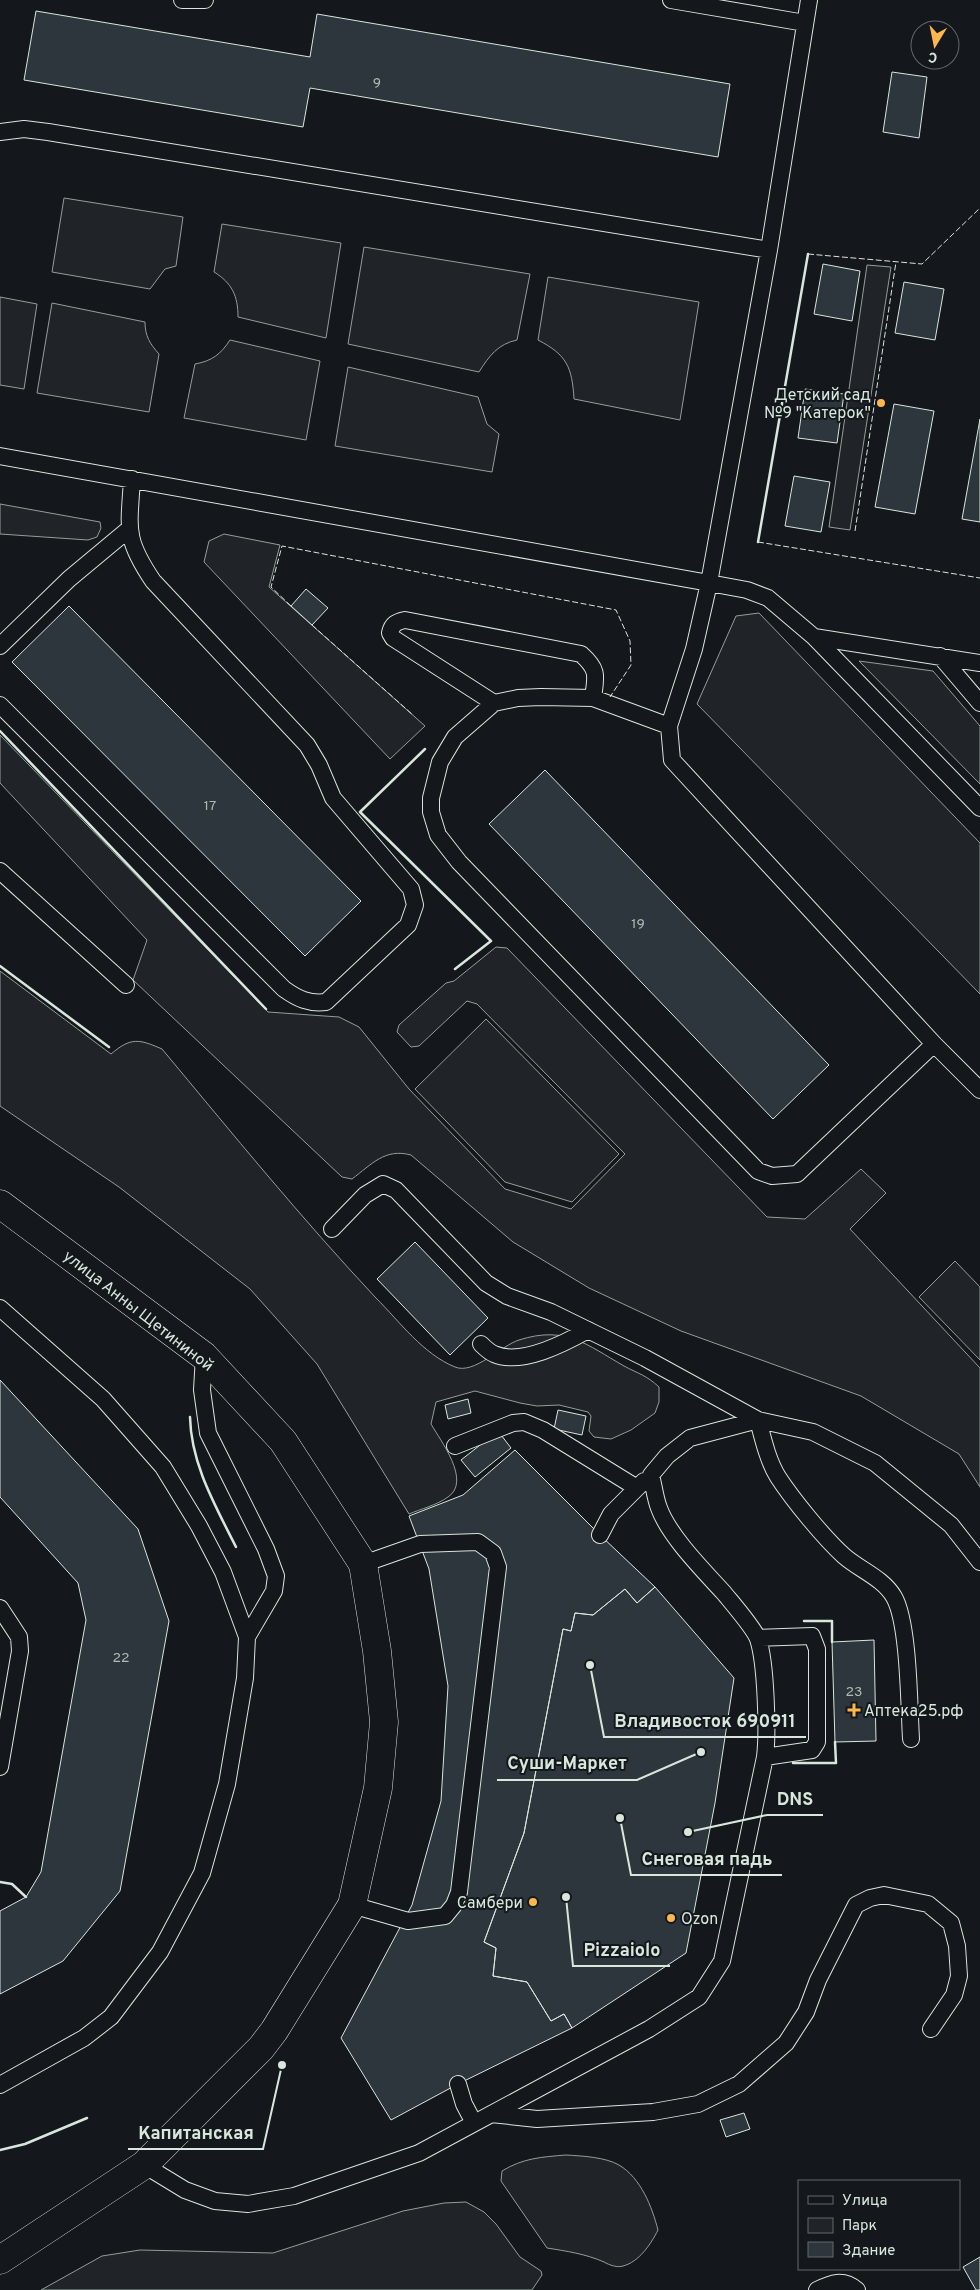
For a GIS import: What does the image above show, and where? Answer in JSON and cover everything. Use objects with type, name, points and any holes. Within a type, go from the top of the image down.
[{"type":"main road","name":"улица Анны Щетининой","points":[[0,1204],[204,1356],[283,1441],[362,1564],[377,1651],[384,1722],[378,1788],[352,1905],[274,2031],[261,2048],[144,2165],[0,2260]]},
{"type":"lane","points":[[182,0],[205,0]]},
{"type":"lane","points":[[671,0],[805,23]]},
{"type":"lane","points":[[809,0],[769,250],[709,583],[694,649],[669,726],[672,760],[934,1044],[980,1090]]},
{"type":"lane","points":[[0,132],[24,128],[769,250]]},
{"type":"lane","points":[[0,456],[747,590],[768,598],[814,637],[980,808]]},
{"type":"lane","points":[[0,706],[284,989],[299,999],[313,1004],[326,1002],[408,925],[415,905],[411,889],[333,798],[319,765],[307,745],[153,581],[137,557],[131,544],[129,529],[132,479]]},
{"type":"lane","points":[[0,646],[69,579],[129,529]]},
{"type":"lane","points":[[494,703],[393,638],[390,633],[392,627],[396,622],[405,620],[581,654],[592,664],[596,675],[593,698]]},
{"type":"lane","points":[[814,637],[980,663]]},
{"type":"lane","points":[[940,656],[980,703]]},
{"type":"lane","points":[[669,726],[593,698],[518,698],[494,703],[455,737],[440,762],[431,798],[431,812],[438,834],[458,862],[758,1171],[772,1176],[797,1174],[934,1044]]},
{"type":"lane","points":[[0,871],[126,985]]},
{"type":"lane","points":[[332,1229],[365,1195],[383,1184],[396,1190],[486,1283],[507,1296],[551,1312],[646,1358],[758,1420],[814,1432],[875,1463],[951,1525],[980,1562]]},
{"type":"lane","points":[[0,1308],[103,1400],[163,1466],[199,1526],[223,1572],[247,1637],[245,1678],[227,1784],[205,1864],[160,1952],[111,2018],[84,2038],[0,2085]]},
{"type":"lane","points":[[481,1344],[492,1353],[500,1356],[524,1355],[558,1346],[588,1330]]},
{"type":"lane","points":[[204,1356],[202,1390],[208,1433],[266,1549],[276,1576],[274,1591],[247,1637]]},
{"type":"lane","points":[[600,1535],[611,1514],[625,1502],[667,1456],[690,1438],[758,1420]]},
{"type":"lane","points":[[758,1420],[778,1477],[834,1547],[880,1582],[894,1597],[904,1634],[911,1739]]},
{"type":"lane","points":[[455,1446],[513,1423],[524,1422],[543,1430],[636,1488]]},
{"type":"lane","points":[[144,2165],[186,2190],[215,2201],[248,2204],[294,2196],[419,2153],[649,2029],[699,1997],[722,1962],[765,1757],[767,1741],[763,1673],[758,1638],[733,1604],[701,1568],[671,1529],[659,1509],[651,1475]]},
{"type":"lane","points":[[352,1905],[408,1921],[446,1916],[454,1905],[459,1892],[498,1568],[493,1553],[478,1542],[420,1544],[362,1564]]},
{"type":"lane","points":[[0,1608],[19,1636],[20,1651],[0,1767]]},
{"type":"lane","points":[[758,1638],[812,1636],[818,1649],[817,1742],[812,1750],[765,1757]]},
{"type":"lane","points":[[491,2114],[537,2119],[653,2112],[698,2104],[739,2084],[786,2043],[806,2012],[818,1980],[856,1905],[870,1898],[884,1895],[928,1904],[951,1922],[957,1946],[959,1976],[954,1996],[931,2029]]},
{"type":"lane","points":[[458,2084],[464,2104],[474,2123]]},
{"type":"lane","points":[[817,2290],[833,2282],[850,2285],[857,2290]]},
{"type":"green space","points":[[64,198],[183,217],[176,266],[165,269],[150,289],[52,272]]},
{"type":"green space","points":[[222,224],[341,243],[326,338],[238,317],[237,303],[233,291],[214,272]]},
{"type":"green space","points":[[364,247],[530,274],[517,340],[504,344],[499,348],[486,361],[479,372],[348,344]]},
{"type":"green space","points":[[867,265],[891,267],[850,530],[829,527]]},
{"type":"green space","points":[[548,277],[699,302],[680,420],[574,399],[572,378],[566,363],[556,351],[538,340]]},
{"type":"green space","points":[[0,297],[37,304],[24,389],[0,385]]},
{"type":"green space","points":[[52,303],[145,322],[149,339],[159,354],[149,412],[37,393]]},
{"type":"green space","points":[[230,340],[320,361],[306,440],[184,418],[195,364],[216,356]]},
{"type":"green space","points":[[348,367],[478,397],[487,424],[499,434],[492,472],[335,446]]},
{"type":"green space","points":[[0,504],[100,522],[101,528],[97,537],[88,540],[0,534]]},
{"type":"green space","points":[[224,534],[280,545],[269,587],[425,726],[390,759],[204,562],[209,541]]},
{"type":"green space","points":[[759,613],[980,843],[980,994],[697,704],[736,616]]},
{"type":"green space","points":[[859,661],[933,671],[980,726],[980,784]]},
{"type":"green space","points":[[0,735],[268,1012],[339,1017],[359,1027],[409,1089],[505,1189],[571,1209],[625,1154],[477,1004],[467,1001],[419,1046],[411,1047],[397,1032],[399,1025],[446,983],[454,981],[496,947],[507,948],[767,1217],[805,1219],[861,1169],[886,1193],[850,1229],[980,1368],[980,1487],[959,1454],[861,1396],[681,1331],[589,1288],[513,1242],[411,1155],[402,1153],[386,1156],[352,1179],[342,1177],[133,980],[147,940],[0,783]]},
{"type":"green space","points":[[0,971],[111,1054],[118,1048],[135,1041],[162,1049],[267,1175],[348,1268],[422,1346],[443,1361],[455,1367],[471,1367],[519,1340],[535,1336],[563,1336],[587,1345],[646,1377],[659,1387],[659,1402],[655,1413],[631,1430],[611,1439],[594,1437],[589,1431],[591,1416],[588,1412],[559,1405],[537,1406],[475,1391],[436,1402],[431,1424],[447,1450],[456,1471],[457,1481],[455,1490],[444,1500],[409,1514],[317,1364],[250,1289],[119,1187],[0,1106]]},
{"type":"green space","points":[[486,1019],[619,1154],[572,1202],[505,1182],[415,1089]]},
{"type":"green space","points":[[955,1261],[980,1287],[980,1360],[919,1297]]},
{"type":"green space","points":[[566,2155],[607,2160],[619,2165],[634,2177],[649,2203],[658,2230],[648,2246],[634,2261],[621,2267],[583,2255],[547,2248],[501,2181],[502,2171],[517,2163]]},
{"type":"green space","points":[[466,2202],[484,2212],[496,2224],[520,2257],[541,2271],[542,2275],[532,2290],[41,2290],[102,2256],[140,2250],[273,2253],[403,2211],[444,2203]]},
{"type":"building","points":[[36,11],[310,57],[317,14],[730,84],[718,157],[310,88],[303,127],[24,80]]},
{"type":"building","points":[[892,72],[927,77],[919,138],[883,132]]},
{"type":"building","points":[[823,264],[860,271],[852,321],[814,314]]},
{"type":"building","points":[[904,282],[944,289],[935,340],[895,333]]},
{"type":"building","points":[[805,389],[844,394],[837,443],[798,438]]},
{"type":"building","points":[[894,404],[934,411],[915,514],[875,507]]},
{"type":"building","points":[[980,419],[980,522],[962,519]]},
{"type":"building","points":[[794,476],[830,482],[821,532],[785,526]]},
{"type":"building","points":[[306,589],[328,608],[312,625],[291,606]]},
{"type":"building","points":[[69,606],[361,901],[305,956],[12,662]]},
{"type":"building","points":[[545,770],[829,1065],[773,1119],[489,824]]},
{"type":"building","points":[[415,1242],[488,1318],[450,1355],[377,1279]]},
{"type":"building","points":[[0,1380],[138,1529],[169,1621],[120,1891],[63,1961],[0,1994],[0,1911],[26,1897],[41,1872],[86,1620],[78,1583],[0,1497]]},
{"type":"building","points":[[468,1399],[471,1413],[448,1419],[445,1405]]},
{"type":"building","points":[[558,1410],[586,1416],[582,1435],[554,1429]]},
{"type":"building","points":[[498,1431],[511,1448],[475,1477],[461,1460]]},
{"type":"building","points":[[515,1450],[655,1587],[637,1603],[625,1589],[593,1615],[575,1613],[571,1631],[563,1629],[524,1833],[484,1942],[496,1948],[493,1976],[527,1982],[551,2021],[564,2014],[572,2028],[458,2084],[391,2120],[341,2038],[412,1905],[441,1801],[448,1686],[429,1569],[409,1516],[463,1495]]},
{"type":"building","points":[[655,1587],[734,1678],[715,1803],[686,1953],[572,2028],[564,2014],[551,2021],[527,1982],[493,1976],[496,1948],[484,1942],[524,1833],[563,1629],[571,1631],[575,1613],[593,1615],[625,1589],[637,1603]]},
{"type":"building","points":[[874,1640],[876,1741],[835,1742],[832,1642]]},
{"type":"building","points":[[744,2113],[750,2129],[726,2137],[720,2120]]},
{"type":"building","points":[[980,2257],[980,2290],[976,2290],[963,2267]]},
{"type":"fence","points":[[808,254],[922,264],[980,208]]},
{"type":"fence","points":[[855,531],[896,262]]},
{"type":"fence","points":[[758,542],[980,578]]},
{"type":"fence","points":[[291,606],[271,587],[282,546],[616,610],[630,641],[631,665],[610,697]]},
{"type":"fence","points":[[312,625],[413,715]]},
{"type":"wall","points":[[758,542],[808,254]]},
{"type":"wall","points":[[0,731],[266,1009]]},
{"type":"wall","points":[[425,749],[360,812],[491,941],[455,969]]},
{"type":"wall","points":[[0,966],[109,1047]]},
{"type":"wall","points":[[190,1417],[191,1434],[199,1468],[212,1500],[236,1547]]},
{"type":"wall","points":[[804,1621],[832,1621],[832,1642]]},
{"type":"wall","points":[[793,1763],[836,1763],[835,1742]]},
{"type":"wall","points":[[0,1882],[12,1884],[26,1897]]},
{"type":"wall","points":[[0,2150],[25,2144],[87,2118]]},
{"type":"place","name":"Детский сад №9 \"Катерок\"","points":[[881,403]]},
{"type":"place","name":"Владивосток 690911","points":[[590,1665]]},
{"type":"place","name":"Аптека25.рф","points":[[854,1710]]},
{"type":"place","name":"Суши-Маркет","points":[[701,1752]]},
{"type":"place","name":"Снеговая падь","points":[[620,1818]]},
{"type":"place","name":"DNS","points":[[688,1832]]},
{"type":"place","name":"Pizzaiolo","points":[[566,1897]]},
{"type":"place","name":"Самбери","points":[[533,1902]]},
{"type":"place","name":"Ozon","points":[[671,1918]]},
{"type":"place","name":"Капитанская","points":[[282,2065]]}]
